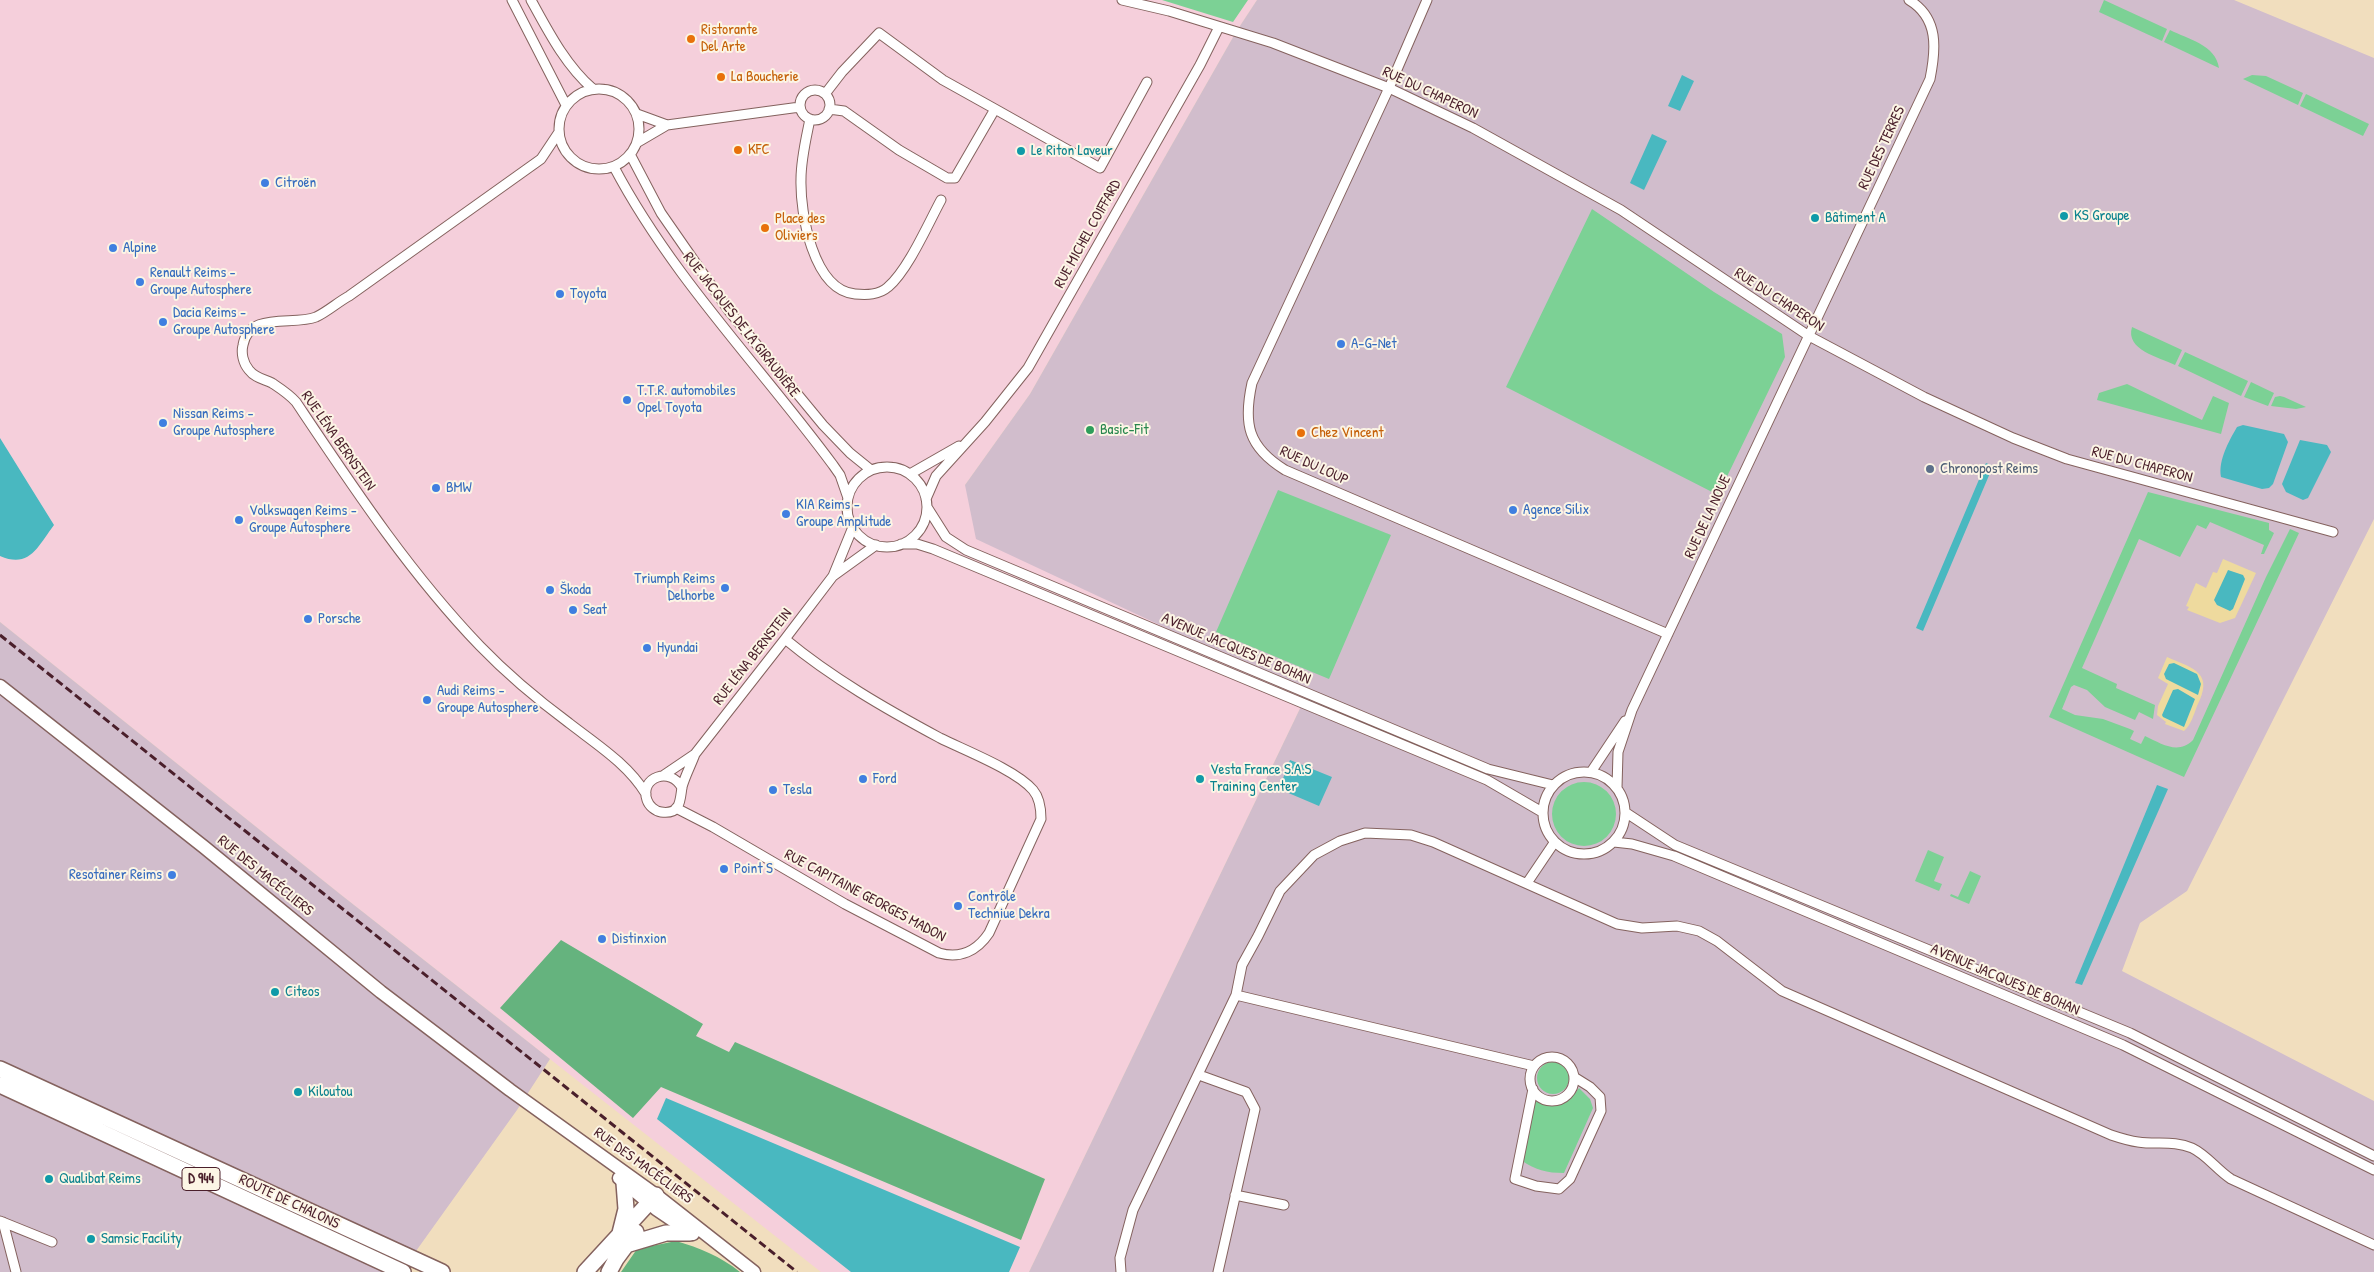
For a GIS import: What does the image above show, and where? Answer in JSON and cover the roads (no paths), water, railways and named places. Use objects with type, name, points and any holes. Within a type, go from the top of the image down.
[{"type":"main road","name":"ROUTE DE CHALONS","points":[[0,1069],[442,1272]]},
{"type":"main road","name":"ROUTE DE CHALONS","points":[[0,1085],[402,1272]]},
{"type":"main road","points":[[609,1272],[623,1241],[626,1209],[624,1183]]},
{"type":"main road","points":[[586,1272],[623,1241],[656,1201]]},
{"type":"main road","points":[[623,1241],[666,1233],[690,1233]]},
{"type":"street","points":[[512,0],[566,105]]},
{"type":"street","points":[[531,0],[545,27],[578,77],[593,89]]},
{"type":"street","name":"RUE DU CHAPERON","points":[[1122,0],[1169,11],[1273,43],[1389,88],[1473,128],[1622,210],[1809,336],[1924,397],[2041,450],[2111,472],[2333,532]]},
{"type":"street","points":[[1389,88],[1427,0]]},
{"type":"street","name":"RUE DES TERRES","points":[[1809,336],[1930,78],[1935,40],[1928,21],[1915,4],[1909,0]]},
{"type":"street","name":"RUE MICHEL COIFFARD","points":[[927,503],[936,476],[1012,390],[1028,368],[1220,27]]},
{"type":"street","points":[[825,94],[842,72],[880,33],[943,80],[1100,168],[1147,82]]},
{"type":"street","name":"RUE DU LOUP","points":[[1389,88],[1252,383],[1248,404],[1248,424],[1255,444],[1269,460],[1285,470],[1668,634]]},
{"type":"street","points":[[593,89],[618,92],[630,102],[637,114],[640,131],[638,142],[630,154],[614,167],[597,170],[583,166],[569,156],[560,142],[559,132],[562,109],[586,90],[593,89]]},
{"type":"street","points":[[820,90],[825,94],[828,99],[829,109],[822,118],[810,119],[802,112],[800,107],[803,95],[807,92],[820,90]]},
{"type":"street","points":[[638,142],[667,125],[800,107]]},
{"type":"street","points":[[829,109],[844,111],[899,150],[948,178],[955,178],[995,109]]},
{"type":"street","points":[[637,114],[667,125]]},
{"type":"street","points":[[810,119],[801,169],[802,210],[809,240],[821,268],[836,286],[850,294],[865,295],[877,294],[887,288],[908,258],[941,200]]},
{"type":"street","name":"RUE LÉNA BERNSTEIN","points":[[559,132],[541,159],[349,296],[317,316],[296,322],[266,322],[255,325],[247,333],[243,342],[243,358],[246,368],[254,375],[270,382],[296,402],[397,549],[481,646],[538,700],[624,766],[637,780],[646,794]]},
{"type":"street","name":"RUE JACQUES DE LA GIRAUDIÈRE","points":[[630,154],[660,212],[729,311],[823,424],[850,453],[871,470]]},
{"type":"street","name":"RUE JACQUES DE LA GIRAUDIÈRE","points":[[614,167],[632,200],[688,282],[840,475],[848,498]]},
{"type":"street","name":"RUE DE LA NOUE","points":[[1632,710],[1809,336]]},
{"type":"street","name":"RUE MICHEL COIFFARD","points":[[910,474],[964,444]]},
{"type":"street","points":[[884,467],[898,468],[910,474],[920,485],[927,503],[925,519],[920,530],[912,538],[901,544],[889,547],[876,545],[863,538],[852,527],[847,508],[852,486],[860,477],[871,470],[884,467]]},
{"type":"street","name":"AVENUE JACQUES DE BOHAN","points":[[927,503],[946,536],[966,550],[1488,769],[1553,785]]},
{"type":"street","points":[[833,576],[852,527]]},
{"type":"street","name":"AVENUE JACQUES DE BOHAN","points":[[901,544],[917,544],[1487,780],[1542,812]]},
{"type":"street","points":[[833,576],[876,545]]},
{"type":"street","name":"RUE LÉNA BERNSTEIN","points":[[664,775],[694,754],[833,576]]},
{"type":"street","name":"RUE CAPITAINE GEORGES MADON","points":[[676,808],[713,827],[845,904],[939,953],[949,956],[968,953],[983,942],[989,933],[1040,818],[1040,808],[1034,790],[1014,775],[939,737],[864,694],[785,639]]},
{"type":"street","name":"RUE DES MACÉCLIERS","points":[[0,686],[204,847],[381,992],[656,1201],[754,1272]]},
{"type":"street","points":[[1591,772],[1602,759],[1632,710]]},
{"type":"street","points":[[1617,788],[1618,752],[1632,710]]},
{"type":"street","name":"RUE LÉNA BERNSTEIN","points":[[682,788],[694,754]]},
{"type":"street","points":[[1591,772],[1605,778],[1617,788],[1624,802],[1625,812],[1623,827],[1614,842],[1596,853],[1584,855],[1568,852],[1554,843],[1543,823],[1542,812],[1544,802],[1553,785],[1570,774],[1591,772]]},
{"type":"street","points":[[664,775],[675,779],[682,788],[682,800],[676,808],[669,812],[657,811],[648,803],[646,794],[649,783],[653,779],[664,775]]},
{"type":"street","name":"AVENUE JACQUES DE BOHAN","points":[[1625,812],[1675,845],[2130,1032],[2374,1156]]},
{"type":"street","points":[[1121,1272],[1120,1258],[1133,1210],[1236,995],[1242,965],[1280,891],[1314,855],[1340,841],[1364,833],[1411,835],[1433,842],[1629,928],[1677,926],[1699,930],[1717,941],[1782,990],[2111,1136],[2138,1142],[2170,1143],[2192,1148],[2201,1153],[2220,1172],[2231,1179],[2374,1245]]},
{"type":"street","name":"AVENUE JACQUES DE BOHAN","points":[[1614,842],[1632,844],[1674,856],[2123,1044],[2374,1170]]},
{"type":"street","points":[[1527,883],[1554,843]]},
{"type":"street","points":[[1236,995],[1534,1066]]},
{"type":"street","points":[[1533,1089],[1544,1099],[1558,1100],[1570,1091],[1574,1077],[1572,1068],[1560,1058],[1546,1058],[1534,1066],[1530,1077],[1533,1089],[1515,1179],[1536,1186],[1559,1189],[1570,1179],[1601,1111],[1600,1097],[1590,1086],[1574,1077]]},
{"type":"street","points":[[1199,1075],[1246,1092],[1255,1108],[1218,1272]]},
{"type":"street","name":"RUE DES MACÉCLIERS","points":[[510,1090],[624,1183],[656,1201],[690,1233],[737,1258]]},
{"type":"street","points":[[1235,1194],[1284,1205]]},
{"type":"street","points":[[2,1222],[52,1242]]},
{"type":"street","points":[[2,1222],[16,1272]]},
{"type":"water","points":[[1682,75],[1694,81],[1680,111],[1668,106]]},
{"type":"water","points":[[1652,134],[1667,141],[1644,190],[1630,183]]},
{"type":"water","points":[[2243,425],[2284,434],[2288,442],[2273,484],[2269,488],[2262,489],[2221,477],[2221,464],[2225,451],[2237,427]]},
{"type":"water","points":[[0,438],[54,525],[32,553],[19,560],[0,556]]},
{"type":"water","points":[[2300,440],[2327,445],[2331,452],[2308,498],[2303,500],[2286,492],[2282,484]]},
{"type":"water","points":[[1986,463],[1993,466],[1923,631],[1916,628]]},
{"type":"water","points":[[2228,570],[2243,575],[2245,579],[2233,609],[2230,611],[2217,605],[2214,600]]},
{"type":"water","points":[[2174,663],[2197,674],[2201,684],[2198,695],[2166,679],[2164,674],[2169,664]]},
{"type":"water","points":[[2178,689],[2195,699],[2184,727],[2162,715],[2173,690]]},
{"type":"water","points":[[1290,760],[1332,777],[1319,806],[1279,789]]},
{"type":"water","points":[[2157,785],[2168,789],[2082,985],[2075,983]]},
{"type":"water","points":[[666,1098],[1020,1247],[1009,1272],[851,1272],[657,1119]]},
{"type":"railway","points":[[0,635],[797,1272]]},
{"type":"place","name":"Ristorante Del Arte","points":[[691,39]]},
{"type":"place","name":"La Boucherie","points":[[721,77]]},
{"type":"place","name":"KFC","points":[[738,150]]},
{"type":"place","name":"Le Riton Laveur","points":[[1021,151]]},
{"type":"place","name":"Citroën","points":[[265,183]]},
{"type":"place","name":"KS Groupe","points":[[2064,216]]},
{"type":"place","name":"Bâtiment A","points":[[1815,218]]},
{"type":"place","name":"Place des Oliviers","points":[[765,228]]},
{"type":"place","name":"Alpine","points":[[113,248]]},
{"type":"place","name":"Renault Reims - Groupe Autosphere","points":[[140,282]]},
{"type":"place","name":"Toyota","points":[[560,294]]},
{"type":"place","name":"Dacia Reims - Groupe Autosphere","points":[[163,322]]},
{"type":"place","name":"A-G-Net","points":[[1341,344]]},
{"type":"place","name":"T.T.R. automobiles Opel Toyota","points":[[627,400]]},
{"type":"place","name":"Nissan Reims - Groupe Autosphere","points":[[163,423]]},
{"type":"place","name":"Basic-Fit","points":[[1090,430]]},
{"type":"place","name":"Chez Vincent","points":[[1301,433]]},
{"type":"place","name":"Chronopost Reims","points":[[1930,469]]},
{"type":"place","name":"BMW","points":[[436,488]]},
{"type":"place","name":"Agence Silix","points":[[1513,510]]},
{"type":"place","name":"KIA Reims - Groupe Amplitude","points":[[786,514]]},
{"type":"place","name":"Volkswagen Reims - Groupe Autosphere","points":[[239,520]]},
{"type":"place","name":"Triumph Reims Delhorbe","points":[[725,588]]},
{"type":"place","name":"Škoda","points":[[550,590]]},
{"type":"place","name":"Seat","points":[[573,610]]},
{"type":"place","name":"Porsche","points":[[308,619]]},
{"type":"place","name":"Hyundai","points":[[647,648]]},
{"type":"place","name":"Audi Reims - Groupe Autosphere","points":[[427,700]]},
{"type":"place","name":"Ford","points":[[863,779]]},
{"type":"place","name":"Vesta France S.A.S Training Center","points":[[1200,779]]},
{"type":"place","name":"Tesla","points":[[773,790]]},
{"type":"place","name":"Point S","points":[[724,869]]},
{"type":"place","name":"Resotainer Reims","points":[[172,875]]},
{"type":"place","name":"Contrôle Techniue Dekra","points":[[958,906]]},
{"type":"place","name":"Distinxion","points":[[602,939]]},
{"type":"place","name":"Citeos","points":[[275,992]]},
{"type":"place","name":"Kiloutou","points":[[298,1092]]},
{"type":"place","name":"Qualibat Reims","points":[[49,1179]]},
{"type":"place","name":"Samsic Facility","points":[[91,1239]]}]
